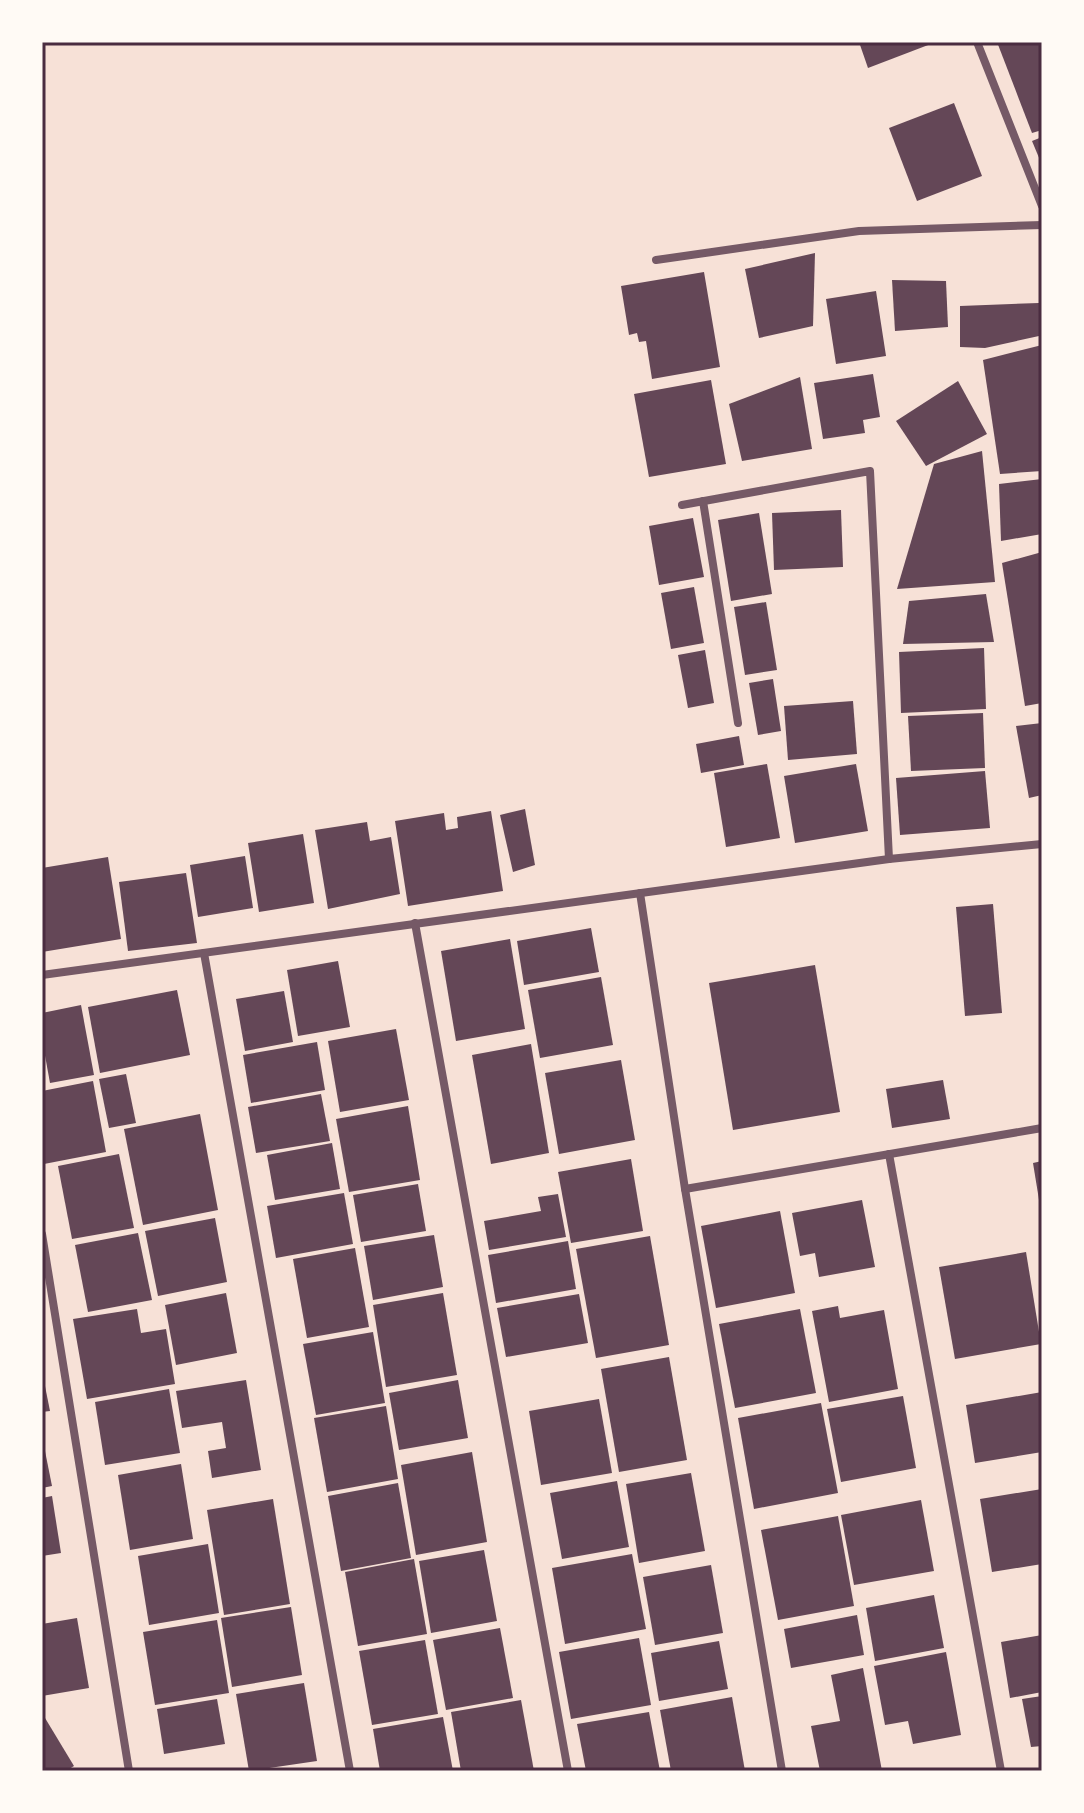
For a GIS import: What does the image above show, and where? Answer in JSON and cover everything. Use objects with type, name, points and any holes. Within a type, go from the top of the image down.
[{"type":"street","points":[[977,42],[1042,206]]},
{"type":"street","points":[[656,260],[859,231],[1042,225]]},
{"type":"street","points":[[682,505],[870,471],[889,859]]},
{"type":"street","points":[[703,501],[738,723]]},
{"type":"street","points":[[42,975],[889,859],[1042,844]]},
{"type":"street","points":[[640,893],[685,1189],[782,1771]]},
{"type":"street","points":[[415,923],[568,1771]]},
{"type":"street","points":[[204,953],[350,1771]]},
{"type":"street","points":[[685,1189],[1042,1128]]},
{"type":"street","points":[[889,1154],[1001,1771]]},
{"type":"street","points":[[42,1234],[129,1771]]},
{"type":"building","points":[[859,42],[936,42],[868,68]]},
{"type":"building","points":[[997,42],[1042,42],[1042,130],[1032,133]]},
{"type":"building","points":[[954,103],[982,176],[917,201],[889,128]]},
{"type":"building","points":[[1042,137],[1042,165],[1032,141]]},
{"type":"building","points":[[815,253],[813,326],[759,338],[745,269]]},
{"type":"building","points":[[704,272],[720,367],[652,379],[646,341],[639,342],[637,333],[629,335],[621,286]]},
{"type":"building","points":[[892,280],[946,281],[948,327],[895,331]]},
{"type":"building","points":[[876,291],[886,356],[836,364],[826,299]]},
{"type":"building","points":[[1039,303],[1039,336],[985,348],[960,347],[960,306]]},
{"type":"building","points":[[1042,345],[1042,471],[1000,474],[983,360]]},
{"type":"building","points":[[873,374],[880,417],[863,420],[865,433],[823,439],[814,383]]},
{"type":"building","points":[[800,377],[812,449],[742,461],[729,404]]},
{"type":"building","points":[[711,380],[726,464],[649,477],[634,394]]},
{"type":"building","points":[[958,381],[987,434],[926,466],[896,421]]},
{"type":"building","points":[[982,451],[995,582],[897,589],[934,464]]},
{"type":"building","points":[[1042,479],[1042,534],[1001,541],[999,484]]},
{"type":"building","points":[[841,510],[843,567],[774,570],[772,513]]},
{"type":"building","points":[[759,513],[772,594],[731,601],[718,520]]},
{"type":"building","points":[[693,518],[704,577],[659,585],[649,526]]},
{"type":"building","points":[[1042,552],[1042,703],[1025,706],[1002,563]]},
{"type":"building","points":[[694,587],[704,643],[671,649],[661,593]]},
{"type":"building","points":[[986,594],[994,642],[903,644],[909,601]]},
{"type":"building","points":[[766,602],[777,670],[745,675],[734,607]]},
{"type":"building","points":[[984,648],[986,709],[901,713],[899,652]]},
{"type":"building","points":[[705,650],[714,703],[688,708],[678,655]]},
{"type":"building","points":[[773,679],[781,731],[758,735],[749,683]]},
{"type":"building","points":[[853,701],[857,754],[788,760],[784,706]]},
{"type":"building","points":[[983,713],[985,768],[911,771],[908,716]]},
{"type":"building","points":[[1042,723],[1042,795],[1029,798],[1016,726]]},
{"type":"building","points":[[739,736],[744,765],[701,773],[696,744]]},
{"type":"building","points":[[767,764],[780,838],[726,847],[714,773]]},
{"type":"building","points":[[856,764],[868,831],[795,843],[784,776]]},
{"type":"building","points":[[985,771],[990,828],[900,835],[896,778]]},
{"type":"building","points":[[525,809],[535,865],[513,872],[500,815]]},
{"type":"building","points":[[491,811],[503,891],[408,906],[395,821],[444,813],[446,830],[458,828],[457,817]]},
{"type":"building","points":[[367,822],[370,841],[391,837],[400,894],[328,909],[315,830]]},
{"type":"building","points":[[303,834],[314,903],[259,912],[248,843]]},
{"type":"building","points":[[245,856],[253,908],[198,917],[190,865]]},
{"type":"building","points":[[108,857],[121,939],[42,952],[42,868]]},
{"type":"building","points":[[186,873],[197,943],[128,951],[119,882]]},
{"type":"building","points":[[993,904],[1002,1013],[965,1016],[956,907]]},
{"type":"building","points":[[591,928],[599,972],[524,985],[517,941]]},
{"type":"building","points":[[510,939],[525,1029],[456,1041],[441,951]]},
{"type":"building","points":[[338,961],[350,1027],[298,1036],[287,970]]},
{"type":"building","points":[[815,965],[840,1112],[733,1130],[709,983]]},
{"type":"building","points":[[601,977],[613,1045],[540,1058],[528,990]]},
{"type":"building","points":[[177,990],[190,1055],[100,1073],[88,1007]]},
{"type":"building","points":[[284,991],[293,1042],[245,1051],[236,999]]},
{"type":"building","points":[[81,1005],[94,1075],[50,1083],[42,1039],[42,1013]]},
{"type":"building","points":[[396,1029],[409,1100],[340,1112],[328,1041]]},
{"type":"building","points":[[317,1042],[325,1090],[251,1103],[243,1055]]},
{"type":"building","points":[[531,1044],[549,1153],[491,1164],[472,1055]]},
{"type":"building","points":[[621,1060],[635,1140],[559,1154],[545,1073]]},
{"type":"building","points":[[126,1074],[136,1123],[109,1128],[99,1079]]},
{"type":"building","points":[[943,1080],[950,1119],[892,1128],[886,1089]]},
{"type":"building","points":[[93,1081],[106,1152],[44,1164],[42,1091]]},
{"type":"building","points":[[321,1094],[330,1141],[256,1153],[248,1107]]},
{"type":"building","points":[[408,1106],[420,1180],[349,1192],[336,1119]]},
{"type":"building","points":[[200,1114],[218,1210],[143,1225],[124,1129]]},
{"type":"building","points":[[332,1143],[340,1189],[275,1200],[267,1155]]},
{"type":"building","points":[[119,1154],[134,1228],[72,1239],[58,1166]]},
{"type":"building","points":[[631,1159],[643,1231],[571,1243],[558,1172]]},
{"type":"building","points":[[1042,1161],[1042,1206],[1040,1206],[1033,1163]]},
{"type":"building","points":[[418,1184],[426,1231],[361,1242],[353,1195]]},
{"type":"building","points":[[344,1193],[353,1244],[276,1258],[267,1206]]},
{"type":"building","points":[[558,1194],[566,1237],[489,1250],[484,1221],[541,1211],[538,1197]]},
{"type":"building","points":[[862,1200],[875,1267],[819,1277],[815,1253],[800,1256],[792,1213]]},
{"type":"building","points":[[780,1211],[795,1293],[716,1308],[701,1226]]},
{"type":"building","points":[[215,1218],[227,1282],[158,1296],[145,1231]]},
{"type":"building","points":[[138,1233],[152,1300],[88,1312],[75,1245]]},
{"type":"building","points":[[434,1235],[443,1287],[373,1300],[364,1246]]},
{"type":"building","points":[[650,1236],[669,1345],[596,1358],[576,1249]]},
{"type":"building","points":[[568,1241],[576,1289],[496,1303],[488,1255]]},
{"type":"building","points":[[355,1248],[369,1327],[307,1338],[293,1259]]},
{"type":"building","points":[[1026,1252],[1041,1344],[955,1359],[939,1267]]},
{"type":"building","points":[[226,1293],[237,1353],[176,1365],[165,1305]]},
{"type":"building","points":[[443,1293],[457,1375],[386,1387],[373,1305]]},
{"type":"building","points":[[579,1294],[588,1343],[506,1357],[497,1308]]},
{"type":"building","points":[[838,1306],[840,1318],[884,1310],[898,1389],[829,1402],[812,1311]]},
{"type":"building","points":[[137,1309],[141,1333],[166,1329],[175,1384],[87,1399],[73,1319]]},
{"type":"building","points":[[800,1309],[816,1393],[735,1408],[719,1324]]},
{"type":"building","points":[[373,1332],[385,1403],[316,1415],[303,1344]]},
{"type":"building","points":[[669,1357],[687,1460],[619,1472],[601,1369]]},
{"type":"building","points":[[42,1371],[50,1411],[42,1412]]},
{"type":"building","points":[[246,1380],[261,1470],[212,1478],[208,1451],[226,1448],[222,1422],[182,1428],[176,1391]]},
{"type":"building","points":[[458,1380],[468,1438],[399,1450],[389,1393]]},
{"type":"building","points":[[169,1389],[180,1453],[105,1465],[95,1402]]},
{"type":"building","points":[[1042,1392],[1042,1452],[975,1463],[966,1405]]},
{"type":"building","points":[[903,1396],[916,1468],[841,1482],[827,1409]]},
{"type":"building","points":[[599,1399],[612,1473],[541,1485],[529,1411]]},
{"type":"building","points":[[821,1403],[838,1493],[754,1509],[738,1418]]},
{"type":"building","points":[[386,1406],[398,1479],[327,1492],[314,1418]]},
{"type":"building","points":[[42,1436],[52,1486],[42,1488]]},
{"type":"building","points":[[472,1452],[487,1542],[416,1555],[401,1465]]},
{"type":"building","points":[[181,1464],[193,1539],[130,1550],[118,1475]]},
{"type":"building","points":[[691,1473],[705,1551],[639,1563],[626,1484]]},
{"type":"building","points":[[617,1481],[629,1547],[562,1559],[550,1493]]},
{"type":"building","points":[[398,1483],[411,1558],[341,1571],[328,1496]]},
{"type":"building","points":[[1042,1489],[1042,1564],[992,1572],[980,1499]]},
{"type":"building","points":[[52,1496],[61,1553],[42,1556],[42,1498]]},
{"type":"building","points":[[273,1499],[290,1604],[224,1615],[207,1510]]},
{"type":"building","points":[[921,1500],[934,1571],[854,1585],[841,1515]]},
{"type":"building","points":[[838,1516],[854,1606],[778,1620],[761,1530]]},
{"type":"building","points":[[208,1544],[219,1613],[149,1625],[138,1556]]},
{"type":"building","points":[[484,1550],[497,1621],[431,1633],[419,1561]]},
{"type":"building","points":[[632,1554],[646,1629],[565,1644],[552,1568]]},
{"type":"building","points":[[414,1559],[427,1634],[358,1646],[345,1572]]},
{"type":"building","points":[[711,1565],[723,1633],[655,1645],[643,1577]]},
{"type":"building","points":[[934,1595],[944,1648],[875,1661],[866,1608]]},
{"type":"building","points":[[291,1607],[302,1675],[232,1687],[221,1618]]},
{"type":"building","points":[[857,1615],[864,1655],[791,1668],[784,1629]]},
{"type":"building","points":[[77,1618],[89,1688],[42,1696],[42,1624]]},
{"type":"building","points":[[217,1620],[229,1693],[155,1705],[143,1632]]},
{"type":"building","points":[[500,1628],[513,1698],[446,1710],[433,1640]]},
{"type":"building","points":[[1042,1635],[1042,1692],[1010,1698],[1001,1642]]},
{"type":"building","points":[[639,1638],[651,1705],[571,1719],[559,1652]]},
{"type":"building","points":[[425,1640],[438,1714],[372,1725],[359,1651]]},
{"type":"building","points":[[719,1641],[728,1689],[659,1701],[651,1653]]},
{"type":"building","points":[[946,1652],[961,1735],[913,1744],[908,1721],[885,1725],[874,1666]]},
{"type":"building","points":[[863,1668],[882,1771],[820,1771],[811,1726],[840,1721],[831,1675]]},
{"type":"building","points":[[304,1683],[317,1761],[249,1771],[236,1694]]},
{"type":"building","points":[[1042,1696],[1042,1746],[1031,1747],[1022,1699]]},
{"type":"building","points":[[732,1697],[745,1771],[671,1771],[660,1710]]},
{"type":"building","points":[[217,1699],[225,1744],[164,1754],[157,1709]]},
{"type":"building","points":[[521,1700],[534,1771],[461,1771],[451,1712]]},
{"type":"building","points":[[649,1712],[660,1771],[586,1771],[577,1724]]},
{"type":"building","points":[[42,1713],[74,1766],[66,1771],[42,1771]]},
{"type":"building","points":[[443,1717],[453,1771],[380,1771],[373,1729]]}]
